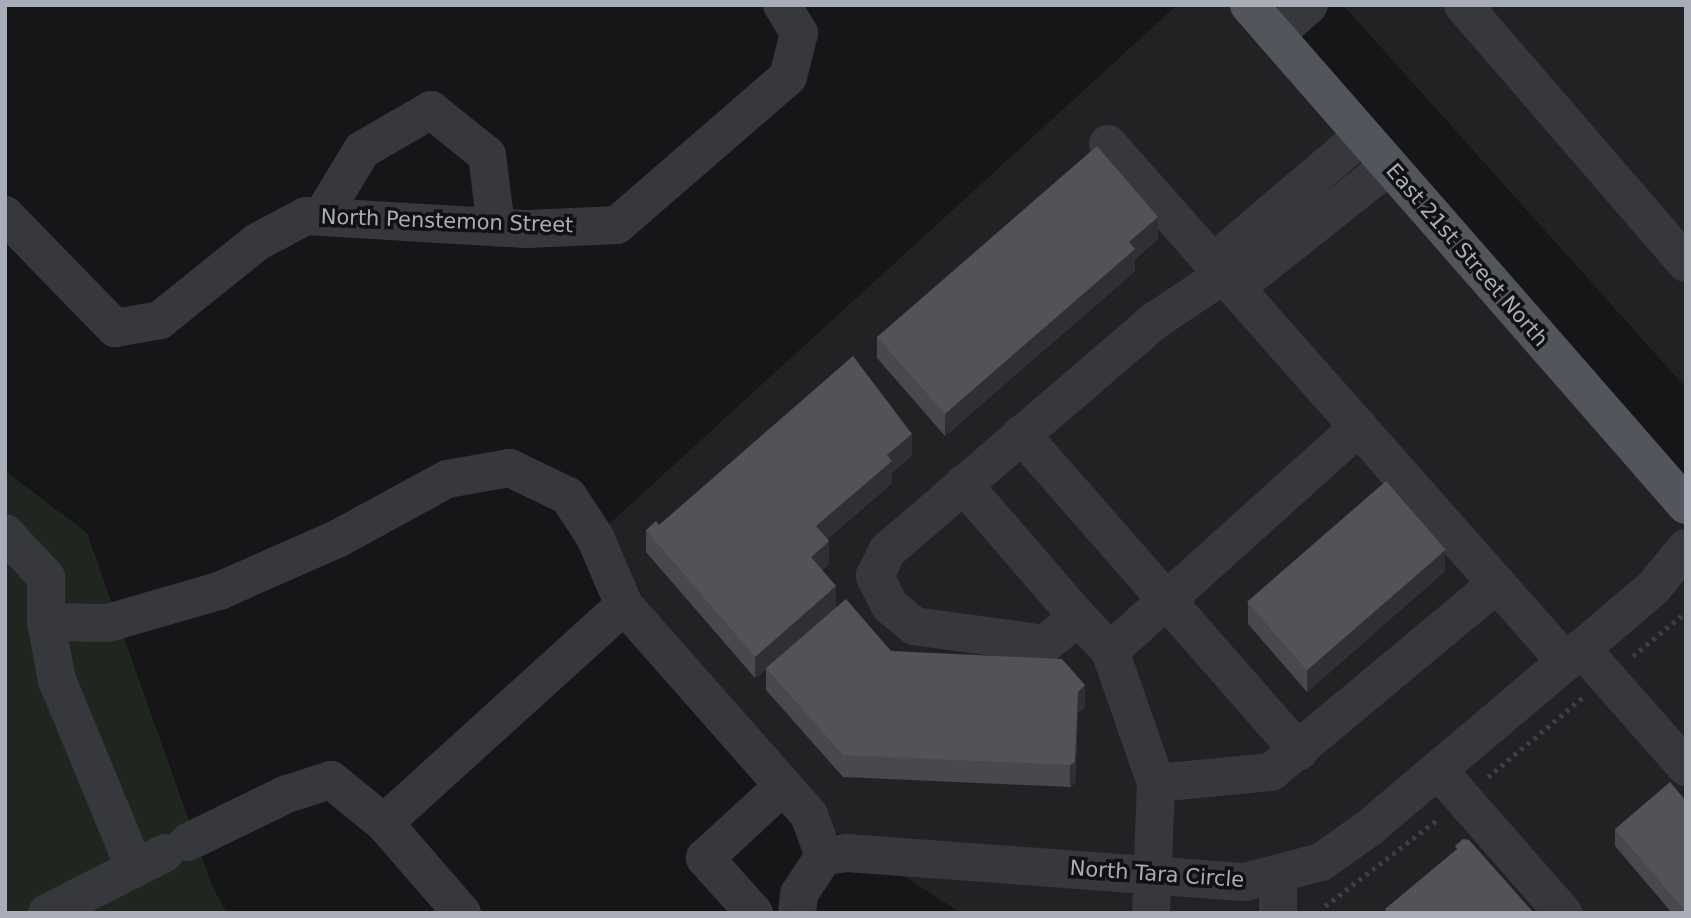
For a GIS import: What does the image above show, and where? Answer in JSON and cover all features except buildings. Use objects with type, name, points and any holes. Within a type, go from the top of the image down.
[{"type":"main road","name":"East 21st Street North","points":[[1249,5],[1686,505]]},
{"type":"street","points":[[1275,35],[1308,5]]},
{"type":"street","points":[[1463,5],[1686,263]]},
{"type":"street","name":"North Penstemon Street","points":[[5,215],[115,328],[160,320],[257,242],[306,216],[496,227],[617,225],[788,76],[799,33],[788,15]]},
{"type":"street","points":[[322,216],[362,150],[431,110],[487,155],[496,227]]},
{"type":"street","points":[[1227,273],[1230,248],[1362,136]]},
{"type":"street","points":[[1108,144],[1227,273],[1497,584],[1574,655],[1607,678],[1686,767]]},
{"type":"street","points":[[1078,617],[1045,644],[914,626],[890,606],[874,576],[887,551],[1156,320],[1227,273],[1253,274],[1389,166]]},
{"type":"street","points":[[1110,651],[1359,427]]},
{"type":"street","points":[[1021,434],[1169,598],[1299,751]]},
{"type":"street","points":[[46,622],[108,623],[219,591],[337,539],[447,478],[510,468],[568,496],[594,537],[624,606],[809,815],[824,856],[799,894],[797,913]]},
{"type":"street","points":[[963,484],[1110,651],[1156,783],[1155,873],[1151,913]]},
{"type":"street","points":[[5,533],[46,577],[46,622],[57,680],[163,855]]},
{"type":"street","name":"North Tara Circle","points":[[824,856],[847,853],[1155,873],[1278,895],[1438,770],[1653,588],[1686,548]]},
{"type":"street","points":[[1156,783],[1271,772],[1497,584]]},
{"type":"street","points":[[384,822],[624,606]]},
{"type":"street","points":[[1438,770],[1563,913]]},
{"type":"street","points":[[47,913],[287,794],[331,780],[384,822],[462,913]]},
{"type":"street","points":[[754,913],[705,858],[783,786]]},
{"type":"path","points":[[1325,906],[1391,860],[1686,612]]},
{"type":"shaded area","points":[[1177,5],[1249,5],[1686,509],[1686,913],[961,913],[809,815],[595,537]]},
{"type":"shaded area","points":[[1343,5],[1686,5],[1686,388]]},
{"type":"shaded area","points":[[5,471],[87,533],[212,886],[227,913],[5,913]]}]
